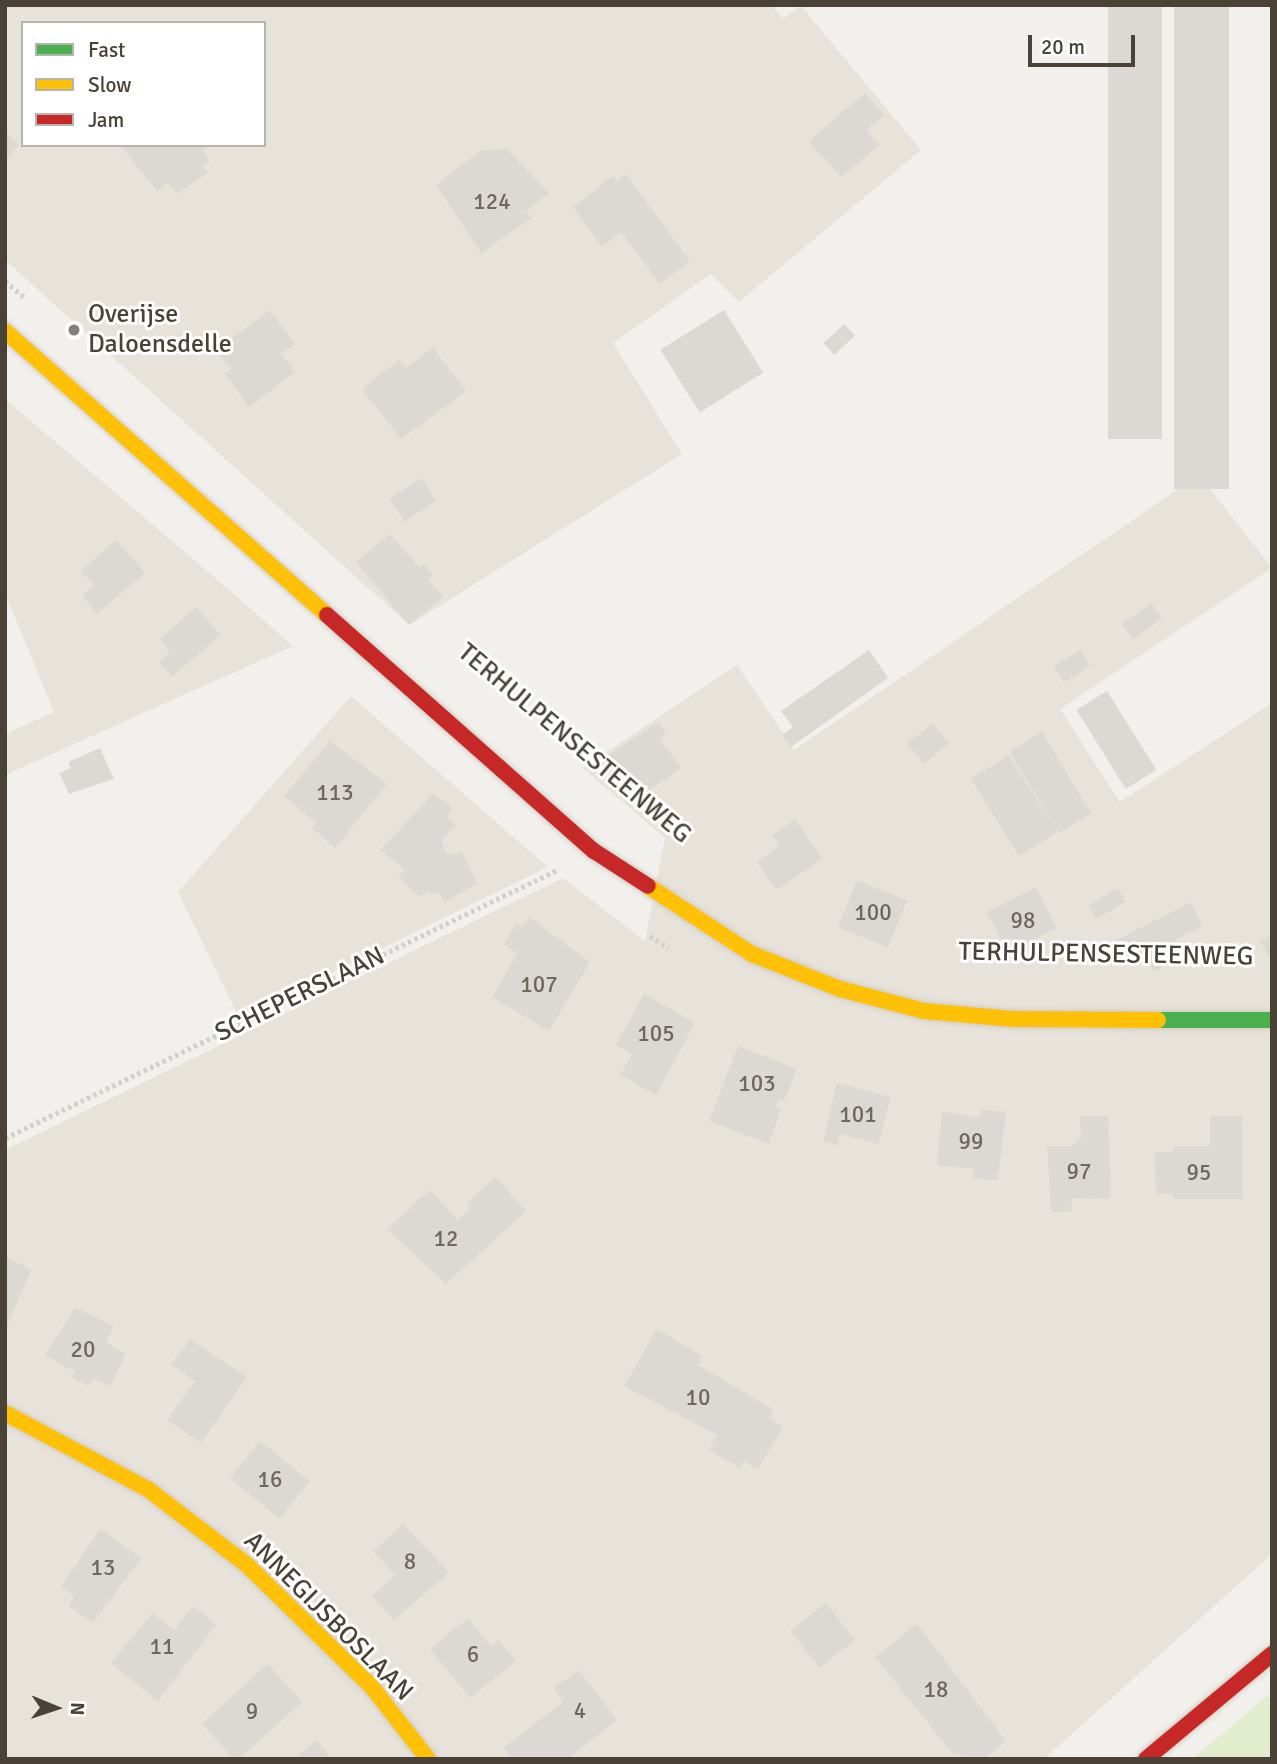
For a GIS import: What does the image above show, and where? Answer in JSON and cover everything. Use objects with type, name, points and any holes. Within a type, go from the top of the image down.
[{"type":"main road","points":[[5,331],[594,851],[752,954],[840,989],[924,1011],[1013,1019],[1272,1020]]},
{"type":"main road","name":"ANNEGIJSBOSLAAN","points":[[5,1413],[149,1490],[247,1565],[371,1686],[428,1759]]},
{"type":"main road","points":[[1146,1759],[1272,1654]]},
{"type":"path","points":[[5,281],[26,299]]},
{"type":"path","name":"SCHEPERSLAAN","points":[[5,1138],[594,851]]},
{"type":"shaded area","points":[[5,5],[772,5],[783,19],[801,6],[921,150],[739,302],[711,274],[613,343],[682,454],[409,625],[5,260]]},
{"type":"shaded area","points":[[5,399],[293,646],[5,775],[5,734],[54,712],[5,593]]},
{"type":"shaded area","points":[[1199,475],[1272,568],[1060,709],[1120,802],[1272,703],[1272,1554],[1044,1759],[5,1759],[5,1150],[563,878],[645,941],[665,838],[583,768],[737,665],[794,750]]},
{"type":"shaded area","points":[[351,696],[548,867],[239,1018],[178,892]]},
{"type":"green space","points":[[1272,1692],[1272,1759],[1192,1759]]},
{"type":"building","points":[[1108,5],[1162,5],[1162,439],[1108,439]]},
{"type":"building","points":[[1174,5],[1229,5],[1229,489],[1174,489]]},
{"type":"building","points":[[865,93],[884,115],[866,130],[880,145],[841,177],[809,141]]},
{"type":"building","points":[[5,132],[19,145],[5,160]]},
{"type":"building","points":[[122,147],[208,147],[203,151],[210,161],[203,166],[208,172],[177,194],[167,182],[157,191]]},
{"type":"building","points":[[506,149],[549,193],[526,211],[532,218],[481,253],[436,185],[480,151]]},
{"type":"building","points":[[626,174],[690,261],[660,284],[621,232],[602,247],[573,207],[613,176],[617,181]]},
{"type":"building","points":[[270,310],[295,344],[281,354],[295,372],[249,407],[225,373],[231,369],[216,350]]},
{"type":"building","points":[[724,310],[763,373],[700,412],[660,350]]},
{"type":"building","points":[[844,324],[855,336],[834,355],[824,343]]},
{"type":"building","points":[[433,348],[466,391],[401,439],[362,389],[399,360],[406,368]]},
{"type":"building","points":[[421,478],[436,500],[405,522],[389,499]]},
{"type":"building","points":[[390,534],[419,567],[424,564],[433,575],[428,579],[443,597],[409,625],[356,562]]},
{"type":"building","points":[[116,540],[145,573],[97,614],[82,596],[94,585],[80,571]]},
{"type":"building","points":[[1151,603],[1162,618],[1133,640],[1122,624]]},
{"type":"building","points":[[196,607],[221,635],[172,677],[159,662],[170,652],[160,639]]},
{"type":"building","points":[[869,650],[888,678],[791,747],[782,735],[793,727],[781,711]]},
{"type":"building","points":[[1080,650],[1090,666],[1064,683],[1054,666]]},
{"type":"building","points":[[1107,691],[1156,770],[1126,789],[1076,710]]},
{"type":"building","points":[[659,722],[666,734],[660,739],[681,768],[629,805],[599,761]]},
{"type":"building","points":[[933,723],[949,743],[924,764],[907,744]]},
{"type":"building","points":[[1042,732],[1091,813],[1058,833],[1009,752]]},
{"type":"building","points":[[330,741],[387,784],[335,848],[311,827],[316,823],[284,796]]},
{"type":"building","points":[[100,748],[114,779],[69,794],[59,773],[71,768],[68,762]]},
{"type":"building","points":[[1009,755],[1057,832],[1019,856],[971,779]]},
{"type":"building","points":[[433,794],[449,804],[452,811],[447,817],[456,826],[442,839],[444,851],[449,855],[462,852],[477,884],[444,902],[440,894],[426,892],[421,897],[398,877],[405,870],[380,850]]},
{"type":"building","points":[[795,819],[822,859],[776,890],[757,862],[779,846],[772,836]]},
{"type":"building","points":[[857,880],[907,900],[888,948],[838,927]]},
{"type":"building","points":[[1036,887],[1057,928],[1008,953],[987,912]]},
{"type":"building","points":[[1118,888],[1126,902],[1097,919],[1089,905]]},
{"type":"building","points":[[1191,902],[1202,926],[1175,940],[1184,956],[1154,971],[1145,953],[1124,964],[1113,942]]},
{"type":"building","points":[[529,917],[590,962],[549,1031],[492,997],[517,954],[504,944],[516,924],[522,928]]},
{"type":"building","points":[[1272,935],[1272,961],[1260,941]]},
{"type":"building","points":[[644,994],[695,1023],[656,1095],[620,1075],[632,1054],[616,1045]]},
{"type":"building","points":[[738,1046],[797,1069],[784,1101],[779,1099],[776,1107],[781,1109],[769,1144],[709,1121]]},
{"type":"building","points":[[837,1083],[891,1097],[878,1144],[840,1134],[837,1145],[823,1141]]},
{"type":"building","points":[[981,1110],[1006,1112],[998,1180],[973,1178],[973,1169],[937,1165],[942,1111],[980,1118]]},
{"type":"building","points":[[1080,1116],[1108,1116],[1111,1199],[1072,1198],[1071,1212],[1051,1212],[1047,1146],[1073,1146],[1081,1139]]},
{"type":"building","points":[[1210,1116],[1242,1116],[1243,1199],[1173,1199],[1173,1194],[1156,1194],[1155,1152],[1173,1152],[1173,1146],[1210,1146]]},
{"type":"building","points":[[495,1177],[526,1211],[446,1284],[387,1229],[430,1190],[458,1220],[471,1208],[467,1203]]},
{"type":"building","points":[[5,1256],[31,1270],[5,1331]]},
{"type":"building","points":[[75,1307],[114,1326],[106,1343],[126,1354],[110,1386],[93,1379],[89,1386],[72,1377],[76,1372],[45,1356]]},
{"type":"building","points":[[657,1329],[702,1356],[698,1365],[774,1410],[769,1418],[783,1427],[758,1469],[744,1461],[740,1468],[709,1450],[717,1435],[624,1386]]},
{"type":"building","points":[[190,1340],[247,1377],[201,1443],[167,1420],[195,1381],[171,1364]]},
{"type":"building","points":[[260,1441],[310,1481],[280,1519],[230,1478]]},
{"type":"building","points":[[403,1524],[449,1573],[394,1620],[372,1596],[395,1575],[373,1551]]},
{"type":"building","points":[[100,1529],[141,1558],[93,1623],[69,1606],[74,1596],[61,1587]]},
{"type":"building","points":[[826,1603],[855,1640],[819,1668],[791,1631]]},
{"type":"building","points":[[193,1606],[216,1625],[158,1701],[111,1663],[152,1613],[174,1630]]},
{"type":"building","points":[[468,1618],[491,1646],[498,1639],[516,1661],[470,1698],[430,1649]]},
{"type":"building","points":[[917,1624],[1006,1741],[984,1759],[964,1759],[958,1752],[954,1755],[875,1657]]},
{"type":"building","points":[[268,1664],[302,1702],[239,1759],[234,1759],[202,1724]]},
{"type":"building","points":[[579,1670],[617,1720],[567,1759],[512,1759],[503,1748],[563,1702],[554,1688]]},
{"type":"building","points":[[317,1740],[332,1759],[294,1759]]},
{"type":"traffic: fast","points":[[1158,1020],[1272,1020]]},
{"type":"traffic: slow","points":[[5,331],[327,615]]},
{"type":"traffic: slow","points":[[648,886],[752,954],[840,989],[924,1011],[1013,1019],[1158,1020]]},
{"type":"traffic: slow","points":[[5,1413],[149,1490],[247,1565],[371,1686],[428,1759]]},
{"type":"traffic: jam","points":[[327,615],[594,851],[648,886]]},
{"type":"traffic: jam","points":[[1146,1759],[1272,1654]]},
{"type":"place","name":"Overijse Daloensdelle","points":[[74,330]]}]
